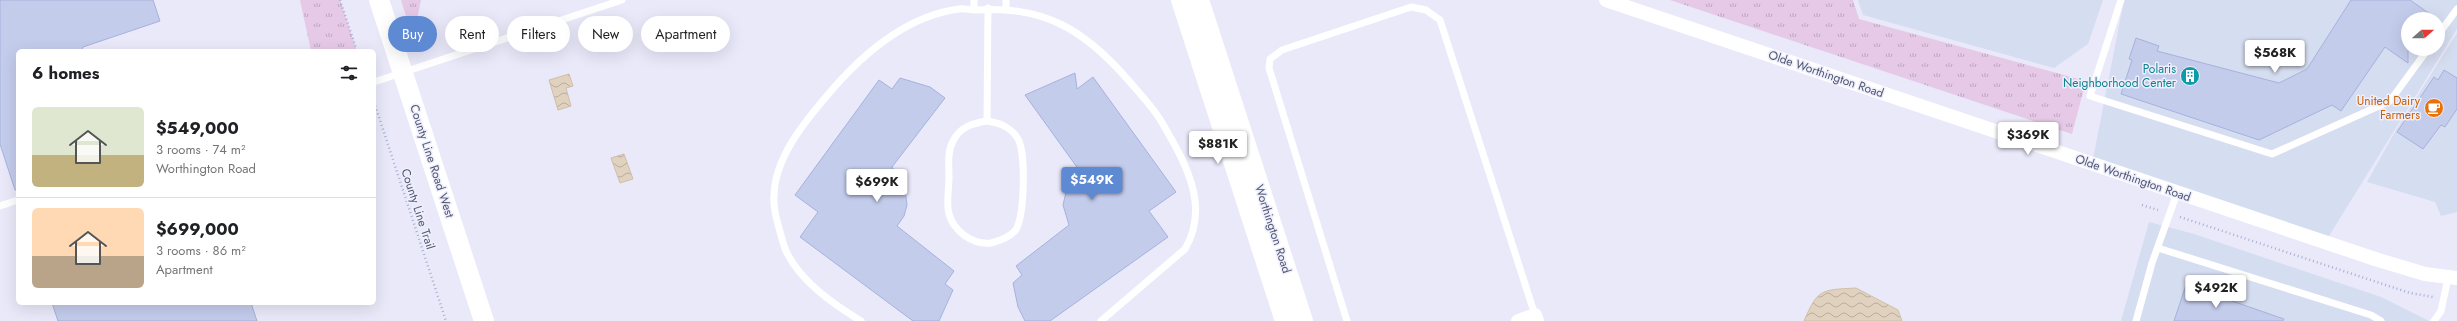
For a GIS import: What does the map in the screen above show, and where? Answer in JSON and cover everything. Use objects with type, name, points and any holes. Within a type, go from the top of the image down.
[{"type":"street","name":"County Line Road West","points":[[379,0],[484,321]]},
{"type":"street","name":"Worthington Road","points":[[1181,0],[1285,321]]},
{"type":"street","name":"Worthington Road","points":[[1198,0],[1303,321]]},
{"type":"street","name":"Olde Worthington Road","points":[[1606,0],[2375,259],[2425,274],[2453,278]]},
{"type":"street","points":[[1518,321],[1536,318]]},
{"type":"lane","points":[[376,81],[622,0]]},
{"type":"lane","points":[[974,0],[974,10]]},
{"type":"lane","points":[[1006,0],[1006,8]]},
{"type":"lane","points":[[2121,0],[2090,96],[2272,154],[2390,101],[2423,56]]},
{"type":"lane","points":[[1347,321],[1269,68],[1270,59],[1282,50],[1410,3],[1426,10],[1440,20],[1536,318]]},
{"type":"lane","points":[[861,321],[820,292],[800,273],[786,251],[776,218],[774,195],[779,168],[791,144],[814,110],[840,80],[877,45],[912,24],[938,14],[961,8],[974,10],[1006,8],[1053,20],[1106,54],[1158,115],[1185,160],[1194,191],[1196,207],[1193,236],[1185,249],[1100,321]]},
{"type":"lane","points":[[987,121],[988,8]]},
{"type":"lane","points":[[2445,25],[2457,9]]},
{"type":"lane","points":[[987,121],[1000,123],[1010,130],[1018,139],[1022,150],[1021,219],[1014,231],[1003,239],[990,243],[976,242],[964,235],[954,226],[948,213],[949,156],[952,142],[961,130],[974,123],[987,121]]},
{"type":"lane","points":[[2136,321],[2158,248],[2177,193]]},
{"type":"lane","points":[[0,206],[16,201]]},
{"type":"lane","points":[[2158,248],[2371,315],[2381,321]]},
{"type":"lane","points":[[2434,321],[2441,311],[2444,298],[2453,278]]},
{"type":"path","points":[[340,0],[356,49]]},
{"type":"path","name":"County Line Trail","points":[[376,108],[446,321]]},
{"type":"path","points":[[2142,205],[2410,293],[2444,298]]},
{"type":"shaded area","points":[[1858,0],[2103,0],[2088,44],[2054,68],[1863,15]]},
{"type":"shaded area","name":"Polaris Neighborhood Center","points":[[2124,0],[2457,0],[2457,29],[2445,48],[2445,12],[2401,12],[2401,56],[2440,56],[2324,244],[2092,164]]},
{"type":"shaded area","points":[[2457,33],[2457,212],[2441,216],[2435,202],[2367,182],[2396,130],[2443,56],[2445,56],[2445,52]]},
{"type":"shaded area","points":[[2149,222],[2194,234],[2381,297],[2429,321],[2121,321]]},
{"type":"green space","points":[[300,0],[340,0],[356,49],[311,49]]},
{"type":"green space","points":[[401,0],[421,0],[418,16],[406,16]]},
{"type":"green space","points":[[1670,0],[1853,0],[1859,19],[2086,81],[2072,134]]},
{"type":"water","points":[[569,74],[573,86],[566,88],[571,106],[558,110],[549,80]]},
{"type":"water","points":[[624,154],[633,179],[620,183],[611,158]]},
{"type":"water","points":[[1856,288],[1898,310],[1902,321],[1804,321],[1813,302],[1822,293],[1836,289]]},
{"type":"building","points":[[0,0],[153,0],[160,21],[83,47],[82,49],[16,49],[16,190],[0,144]]},
{"type":"building","name":"Polaris Neighborhood Center","points":[[2351,0],[2410,0],[2427,12],[2401,12],[2401,56],[2408,56],[2408,63],[2385,47],[2341,111],[2332,105],[2259,140],[2121,94],[2132,60],[2129,59],[2136,38],[2159,46],[2157,51],[2279,83],[2307,69]]},
{"type":"building","name":"United Dairy Farmers","points":[[2444,70],[2457,78],[2457,109],[2445,127],[2441,125],[2423,149],[2397,132],[2434,77],[2438,80]]},
{"type":"building","points":[[1075,73],[1077,89],[1093,77],[1176,192],[1149,211],[1168,237],[1050,321],[1025,321],[1018,307],[1013,283],[1022,275],[1016,266],[1069,225],[1063,205],[1067,188],[1079,170],[1025,95]]},
{"type":"building","points":[[900,78],[930,87],[945,98],[892,167],[905,190],[907,205],[904,216],[897,226],[954,271],[945,284],[953,290],[939,321],[913,321],[800,237],[818,212],[795,195],[879,80],[892,89]]},
{"type":"building","points":[[2186,285],[2284,319],[2283,321],[2174,321]]},
{"type":"building","points":[[53,305],[252,305],[257,321],[58,321]]},
{"type":"place","name":"Polaris Neighborhood Center","points":[[2190,76]]},
{"type":"place","name":"United Dairy Farmers","points":[[2434,108]]}]
